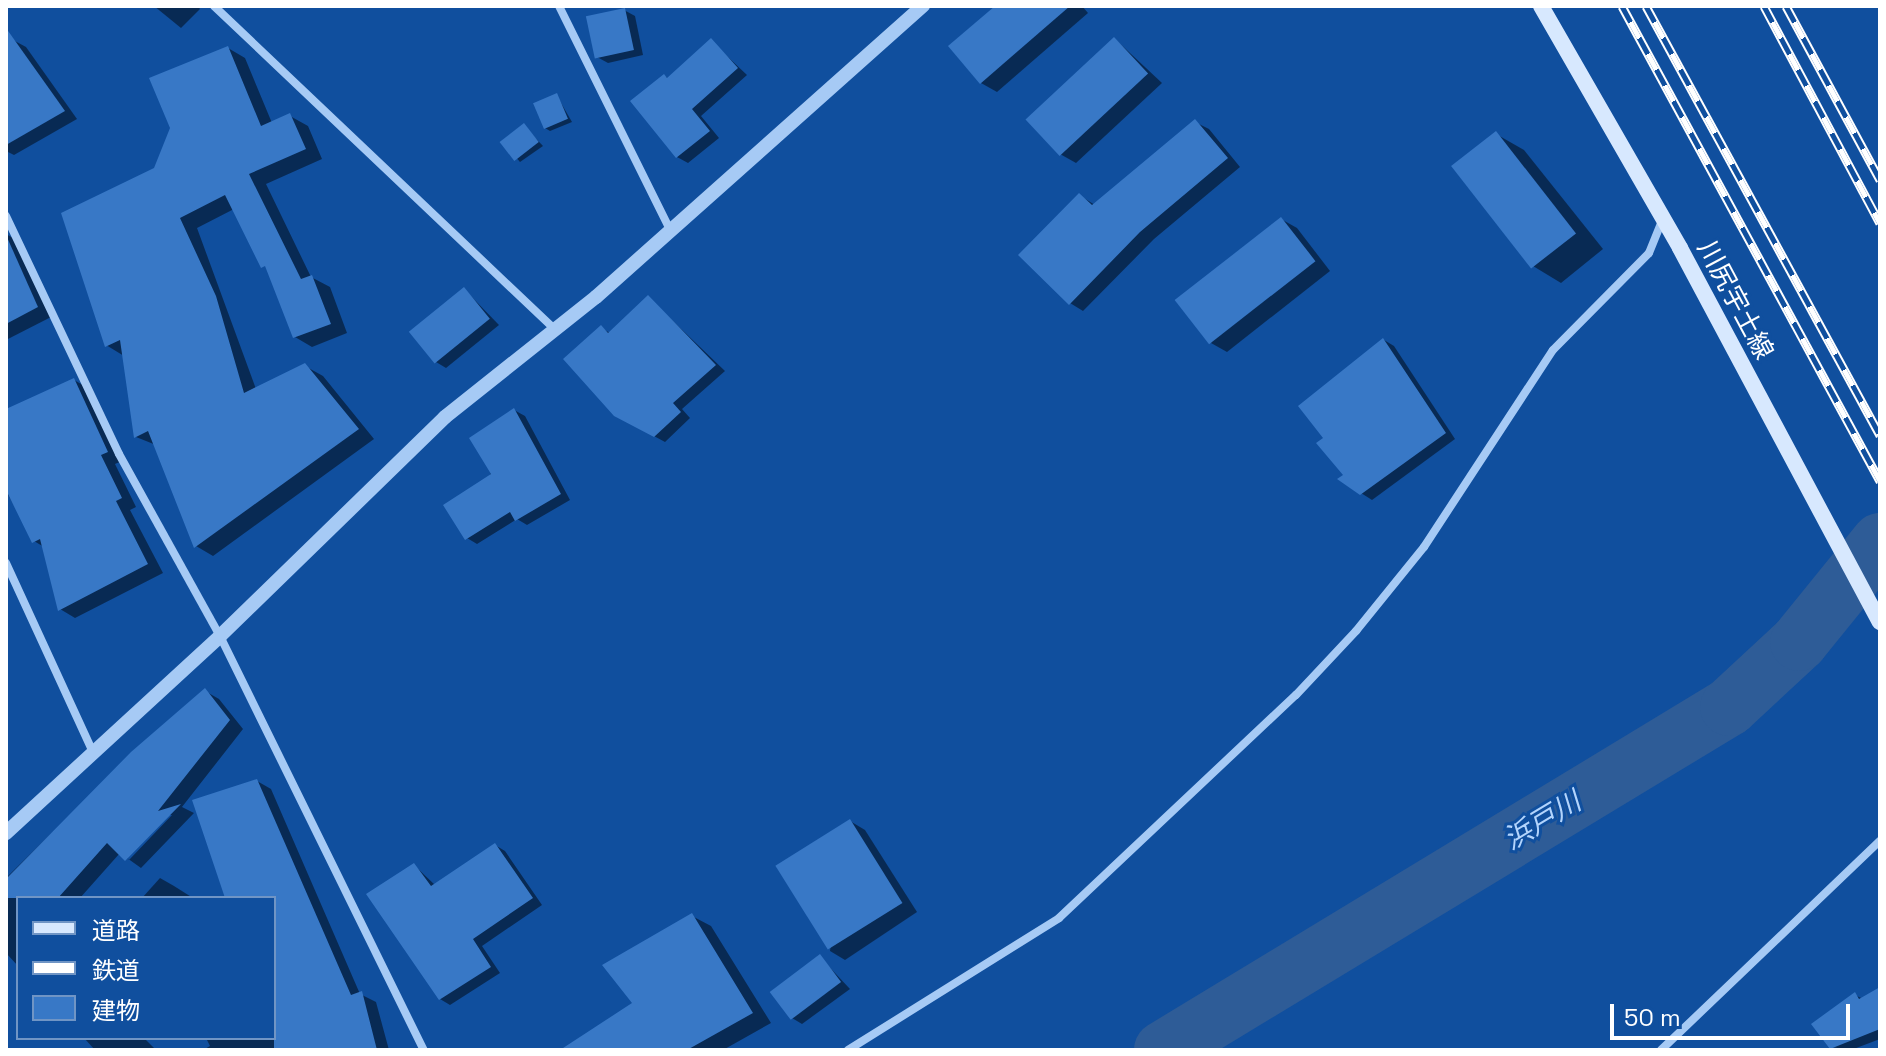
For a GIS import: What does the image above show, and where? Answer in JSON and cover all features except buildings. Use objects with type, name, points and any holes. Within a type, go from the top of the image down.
[{"type":"main road","name":"川尻宇土線","points":[[1541,6],[1680,248],[1880,622]]},
{"type":"street","points":[[214,6],[556,330]]},
{"type":"street","points":[[559,6],[670,230]]},
{"type":"street","points":[[6,833],[220,636],[445,417],[556,330],[923,6]]},
{"type":"street","points":[[6,216],[119,454],[220,636],[424,1050]]},
{"type":"street","points":[[848,1050],[1059,918],[1296,695],[1424,547],[1553,350],[1649,253],[1663,219]]},
{"type":"street","points":[[6,563],[93,752]]},
{"type":"street","points":[[1661,1050],[1880,841]]},
{"type":"waterway","name":"浜戸川","points":[[1163,1050],[1729,707],[1799,642],[1880,542]]},
{"type":"railway","points":[[1622,6],[1880,481]]},
{"type":"railway","points":[[1646,6],[1880,435]]},
{"type":"railway","points":[[1764,6],[1880,223]]},
{"type":"railway","points":[[1786,6],[1880,180]]}]
